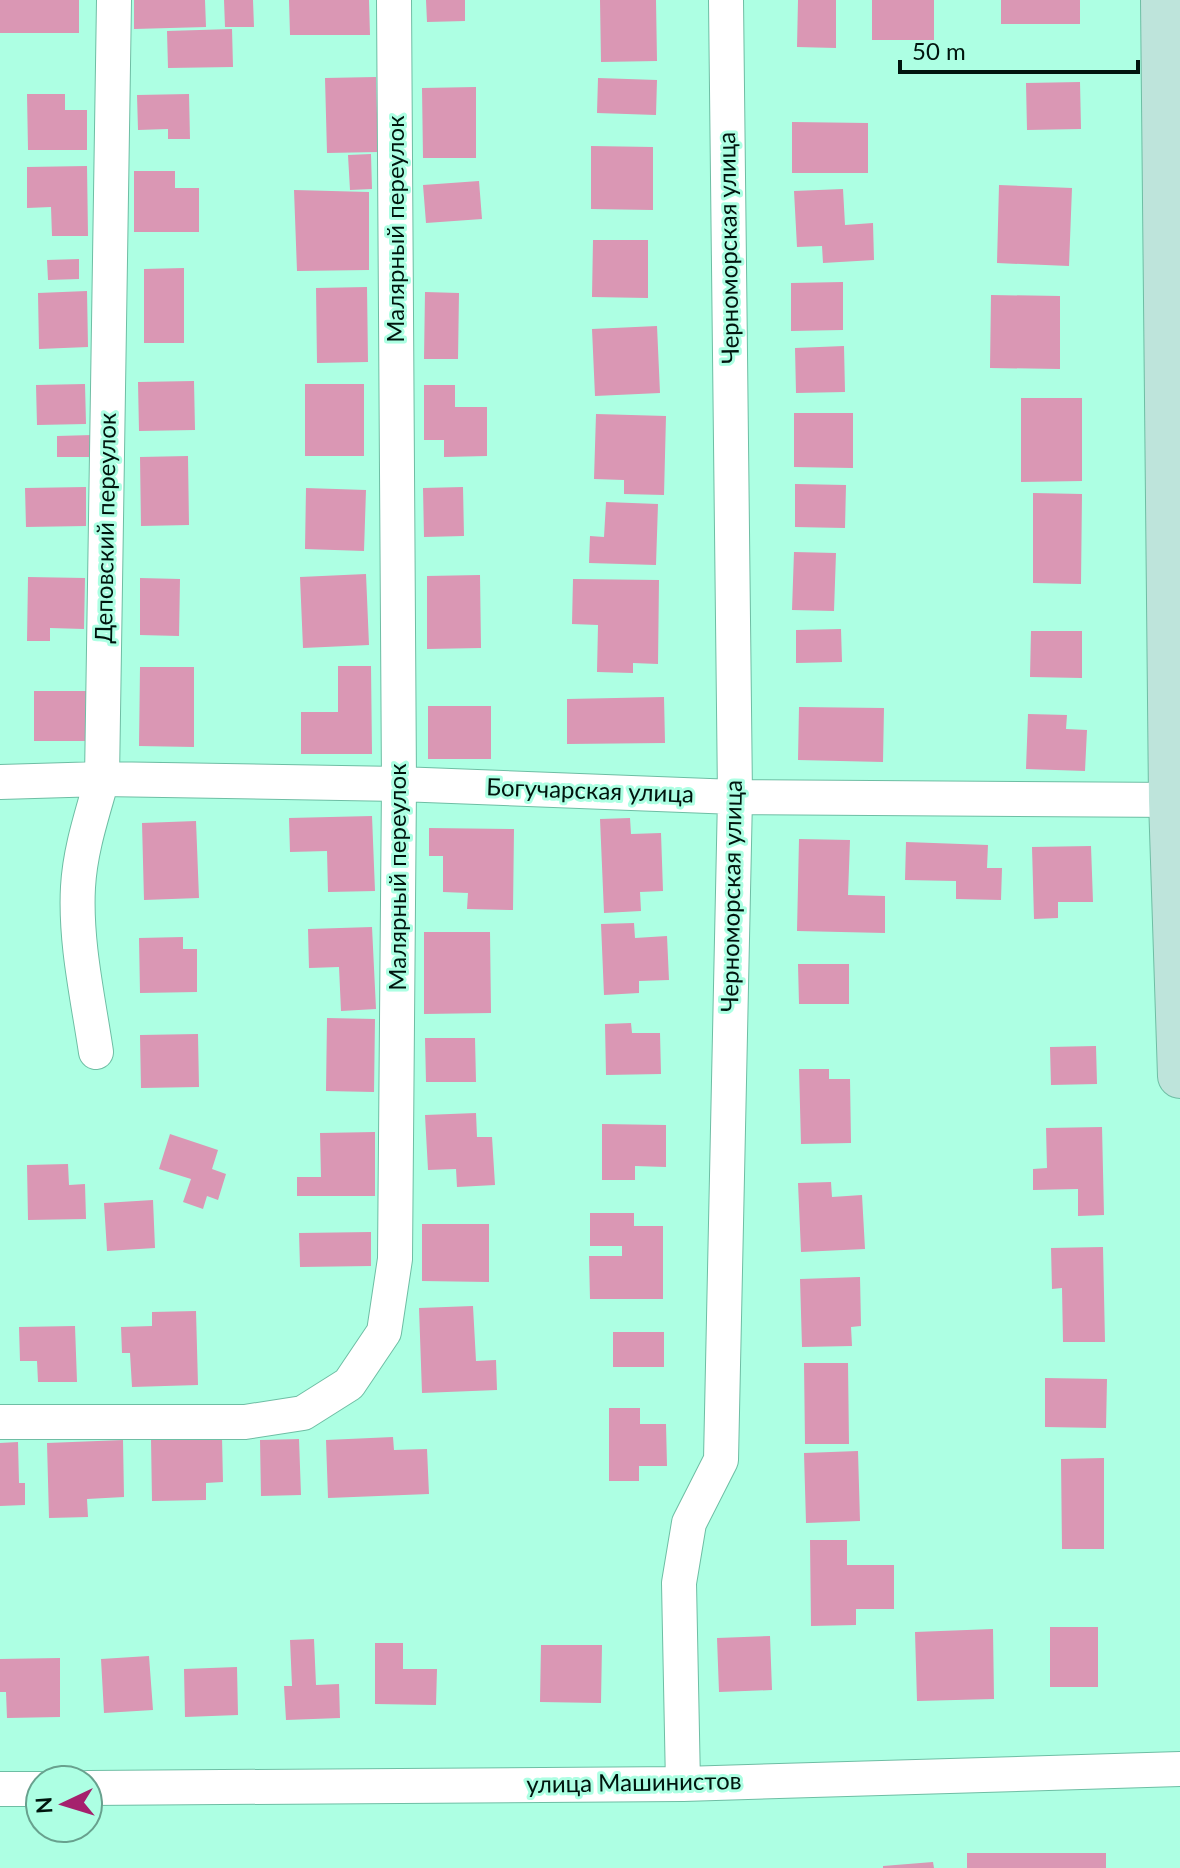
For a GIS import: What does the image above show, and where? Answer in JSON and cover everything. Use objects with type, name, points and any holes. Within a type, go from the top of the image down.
[{"type":"main road","points":[[1163,0],[1174,432],[1180,1076]]},
{"type":"street","name":"Деповский переулок","points":[[96,1052],[80,950],[78,887],[84,842],[102,779],[114,0]]},
{"type":"street","name":"Малярный переулок","points":[[0,1422],[245,1422],[303,1413],[349,1384],[384,1332],[395,1259],[399,784],[394,0]]},
{"type":"street","name":"Черноморская улица","points":[[683,1784],[679,1583],[689,1523],[721,1460],[735,797],[726,0]]},
{"type":"street","name":"Богучарская улица","points":[[0,782],[102,779],[399,784],[735,797],[1176,800]]},
{"type":"street","name":"улица Машинистов","points":[[104,1788],[683,1784],[1180,1769]]},
{"type":"street","points":[[0,1789],[24,1789]]},
{"type":"building","points":[[0,0],[79,0],[79,33],[0,33]]},
{"type":"building","points":[[134,0],[205,0],[206,27],[134,29]]},
{"type":"building","points":[[224,0],[253,0],[254,27],[225,27]]},
{"type":"building","points":[[289,0],[369,0],[370,35],[290,35]]},
{"type":"building","points":[[426,0],[465,0],[465,21],[427,22]]},
{"type":"building","points":[[600,0],[656,0],[657,61],[601,62]]},
{"type":"building","points":[[798,0],[836,0],[836,48],[797,47]]},
{"type":"building","points":[[872,0],[934,0],[934,40],[872,40]]},
{"type":"building","points":[[1001,0],[1080,0],[1080,24],[1001,24]]},
{"type":"building","points":[[232,29],[233,67],[168,68],[167,31]]},
{"type":"building","points":[[376,77],[378,152],[327,153],[325,78]]},
{"type":"building","points":[[598,78],[657,80],[656,115],[597,113]]},
{"type":"building","points":[[1080,82],[1081,129],[1027,130],[1026,83]]},
{"type":"building","points":[[476,87],[476,158],[423,158],[422,88]]},
{"type":"building","points":[[27,94],[65,94],[65,110],[87,110],[87,150],[28,150]]},
{"type":"building","points":[[189,94],[190,139],[168,139],[168,129],[138,130],[137,95]]},
{"type":"building","points":[[792,122],[868,123],[868,173],[792,173]]},
{"type":"building","points":[[591,146],[653,147],[653,210],[591,209]]},
{"type":"building","points":[[371,154],[372,189],[350,190],[348,155]]},
{"type":"building","points":[[87,166],[88,236],[52,236],[51,207],[27,208],[27,167]]},
{"type":"building","points":[[134,171],[175,171],[175,188],[199,188],[199,232],[134,232]]},
{"type":"building","points":[[479,181],[482,219],[426,223],[423,185]]},
{"type":"building","points":[[999,185],[1072,188],[1069,266],[997,263]]},
{"type":"building","points":[[843,189],[845,225],[873,223],[874,260],[823,263],[822,246],[797,247],[794,191]]},
{"type":"building","points":[[294,190],[369,192],[369,270],[297,271]]},
{"type":"building","points":[[593,240],[648,240],[648,298],[592,297]]},
{"type":"building","points":[[79,259],[79,279],[48,280],[47,260]]},
{"type":"building","points":[[184,268],[184,343],[144,343],[144,269]]},
{"type":"building","points":[[843,282],[843,330],[791,331],[791,283]]},
{"type":"building","points":[[367,287],[368,362],[317,363],[316,288]]},
{"type":"building","points":[[87,291],[88,347],[39,349],[38,293]]},
{"type":"building","points":[[425,292],[459,293],[458,359],[424,359]]},
{"type":"building","points":[[991,295],[1060,296],[1060,369],[990,368]]},
{"type":"building","points":[[657,326],[660,393],[595,396],[592,329]]},
{"type":"building","points":[[844,346],[845,392],[796,393],[795,348]]},
{"type":"building","points":[[194,381],[195,430],[139,431],[138,382]]},
{"type":"building","points":[[85,384],[86,424],[37,425],[36,385]]},
{"type":"building","points":[[305,384],[364,384],[364,456],[305,456]]},
{"type":"building","points":[[424,385],[455,385],[455,407],[487,407],[487,456],[444,457],[444,440],[424,440]]},
{"type":"building","points":[[1021,398],[1082,398],[1082,481],[1021,482]]},
{"type":"building","points":[[794,413],[853,413],[853,468],[794,467]]},
{"type":"building","points":[[596,414],[666,416],[664,495],[624,494],[624,480],[594,479]]},
{"type":"building","points":[[92,435],[92,457],[57,457],[57,436]]},
{"type":"building","points":[[188,456],[189,525],[141,526],[140,457]]},
{"type":"building","points":[[795,484],[846,485],[845,528],[795,527]]},
{"type":"building","points":[[86,487],[86,526],[26,527],[25,488]]},
{"type":"building","points":[[463,487],[464,536],[424,537],[423,488]]},
{"type":"building","points":[[306,488],[366,490],[364,551],[305,549]]},
{"type":"building","points":[[1033,493],[1082,494],[1081,584],[1033,583]]},
{"type":"building","points":[[606,502],[658,504],[656,565],[589,563],[590,536],[604,537]]},
{"type":"building","points":[[794,552],[836,553],[834,611],[792,610]]},
{"type":"building","points":[[366,574],[369,645],[303,648],[300,577]]},
{"type":"building","points":[[480,575],[481,648],[427,649],[427,576]]},
{"type":"building","points":[[28,577],[85,578],[84,629],[50,628],[50,641],[27,641]]},
{"type":"building","points":[[140,578],[180,579],[179,636],[140,635]]},
{"type":"building","points":[[573,579],[659,580],[658,664],[633,663],[633,673],[597,672],[598,625],[572,624]]},
{"type":"building","points":[[841,629],[842,662],[796,663],[796,630]]},
{"type":"building","points":[[1031,631],[1082,631],[1082,678],[1030,677]]},
{"type":"building","points":[[338,666],[371,666],[372,754],[301,754],[301,712],[338,712]]},
{"type":"building","points":[[140,667],[194,667],[194,747],[139,746]]},
{"type":"building","points":[[34,691],[86,691],[85,741],[34,741]]},
{"type":"building","points":[[664,697],[665,743],[567,744],[567,699]]},
{"type":"building","points":[[428,706],[491,706],[491,759],[428,759]]},
{"type":"building","points":[[799,707],[884,708],[883,762],[798,760]]},
{"type":"building","points":[[1028,714],[1067,715],[1066,729],[1087,730],[1085,771],[1026,769]]},
{"type":"building","points":[[372,816],[375,891],[328,892],[327,851],[290,852],[289,818]]},
{"type":"building","points":[[630,818],[631,834],[661,833],[663,891],[640,892],[641,911],[604,913],[600,819]]},
{"type":"building","points":[[196,821],[199,898],[144,900],[142,823]]},
{"type":"building","points":[[429,828],[514,829],[513,910],[467,909],[468,893],[443,892],[443,856],[429,856]]},
{"type":"building","points":[[799,839],[850,840],[848,895],[885,896],[885,933],[797,931]]},
{"type":"building","points":[[906,842],[988,845],[987,868],[1002,868],[1001,900],[956,899],[956,881],[905,880]]},
{"type":"building","points":[[1091,846],[1093,902],[1058,902],[1058,918],[1034,919],[1032,847]]},
{"type":"building","points":[[634,923],[635,938],[667,936],[669,980],[639,981],[639,993],[604,995],[601,924]]},
{"type":"building","points":[[372,927],[376,1009],[341,1011],[339,967],[309,968],[308,929]]},
{"type":"building","points":[[424,932],[490,932],[491,1013],[424,1014]]},
{"type":"building","points":[[183,937],[183,949],[197,949],[197,992],[140,993],[139,938]]},
{"type":"building","points":[[798,964],[849,964],[849,1004],[799,1004]]},
{"type":"building","points":[[327,1018],[375,1019],[374,1092],[326,1091]]},
{"type":"building","points":[[631,1023],[632,1033],[660,1033],[661,1074],[606,1075],[605,1024]]},
{"type":"building","points":[[198,1034],[199,1087],[141,1088],[140,1035]]},
{"type":"building","points":[[425,1038],[475,1038],[476,1082],[426,1082]]},
{"type":"building","points":[[1096,1046],[1097,1084],[1051,1085],[1050,1047]]},
{"type":"building","points":[[799,1069],[829,1069],[829,1079],[850,1079],[851,1143],[801,1144]]},
{"type":"building","points":[[476,1113],[477,1137],[492,1137],[495,1185],[457,1187],[456,1169],[428,1170],[425,1115]]},
{"type":"building","points":[[602,1124],[666,1125],[666,1167],[635,1166],[635,1180],[602,1180]]},
{"type":"building","points":[[1102,1127],[1104,1215],[1078,1216],[1078,1189],[1033,1190],[1033,1169],[1047,1168],[1046,1128]]},
{"type":"building","points":[[375,1132],[375,1196],[297,1196],[297,1177],[321,1177],[320,1133]]},
{"type":"building","points":[[170,1134],[218,1150],[212,1169],[226,1174],[218,1200],[207,1196],[203,1209],[183,1202],[191,1179],[159,1169]]},
{"type":"building","points":[[68,1164],[69,1185],[85,1184],[86,1219],[28,1220],[27,1165]]},
{"type":"building","points":[[831,1182],[832,1197],[862,1195],[865,1249],[801,1252],[798,1183]]},
{"type":"building","points":[[153,1200],[155,1248],[107,1251],[104,1203]]},
{"type":"building","points":[[590,1213],[634,1213],[634,1226],[663,1226],[663,1299],[590,1299],[589,1256],[622,1256],[622,1246],[590,1246]]},
{"type":"building","points":[[422,1224],[489,1224],[489,1282],[422,1281]]},
{"type":"building","points":[[371,1232],[371,1266],[300,1267],[299,1233]]},
{"type":"building","points":[[1103,1247],[1105,1342],[1063,1342],[1062,1288],[1052,1289],[1051,1248]]},
{"type":"building","points":[[860,1277],[861,1326],[851,1327],[852,1346],[802,1347],[800,1279]]},
{"type":"building","points":[[473,1306],[476,1361],[496,1360],[497,1390],[422,1393],[419,1308]]},
{"type":"building","points":[[196,1311],[198,1385],[132,1387],[130,1353],[122,1353],[121,1327],[152,1326],[152,1312]]},
{"type":"building","points":[[75,1326],[77,1382],[38,1382],[37,1361],[20,1361],[19,1327]]},
{"type":"building","points":[[613,1332],[664,1332],[664,1367],[613,1367]]},
{"type":"building","points":[[804,1363],[848,1363],[849,1444],[805,1444]]},
{"type":"building","points":[[1045,1378],[1107,1379],[1106,1428],[1045,1427]]},
{"type":"building","points":[[609,1408],[640,1408],[640,1424],[666,1424],[667,1466],[639,1466],[639,1481],[609,1481]]},
{"type":"building","points":[[222,1437],[223,1482],[206,1483],[206,1500],[152,1501],[151,1439]]},
{"type":"building","points":[[393,1437],[394,1450],[427,1449],[429,1494],[328,1498],[326,1440]]},
{"type":"building","points":[[299,1439],[301,1495],[261,1496],[260,1440]]},
{"type":"building","points":[[123,1440],[124,1497],[87,1499],[88,1517],[49,1518],[47,1443]]},
{"type":"building","points":[[18,1442],[19,1483],[25,1483],[25,1505],[0,1506],[0,1443]]},
{"type":"building","points":[[858,1451],[860,1521],[806,1523],[804,1453]]},
{"type":"building","points":[[1104,1458],[1104,1549],[1062,1549],[1061,1459]]},
{"type":"building","points":[[810,1540],[847,1540],[847,1565],[894,1565],[894,1609],[856,1609],[856,1625],[811,1626]]},
{"type":"building","points":[[1050,1627],[1098,1627],[1098,1687],[1050,1687]]},
{"type":"building","points":[[993,1629],[994,1699],[917,1701],[915,1632]]},
{"type":"building","points":[[770,1636],[772,1690],[719,1692],[717,1638]]},
{"type":"building","points":[[314,1639],[316,1685],[339,1684],[340,1718],[286,1720],[284,1686],[292,1686],[290,1640]]},
{"type":"building","points":[[375,1643],[403,1643],[403,1669],[437,1669],[436,1705],[375,1704]]},
{"type":"building","points":[[541,1645],[602,1645],[601,1703],[540,1702]]},
{"type":"building","points":[[149,1656],[153,1710],[104,1713],[101,1659]]},
{"type":"building","points":[[60,1658],[60,1717],[7,1718],[6,1692],[0,1692],[0,1659]]},
{"type":"building","points":[[237,1667],[238,1715],[185,1717],[184,1669]]},
{"type":"building","points":[[967,1853],[1106,1853],[1106,1868],[967,1868]]},
{"type":"building","points":[[933,1862],[934,1868],[883,1868],[883,1866]]}]
